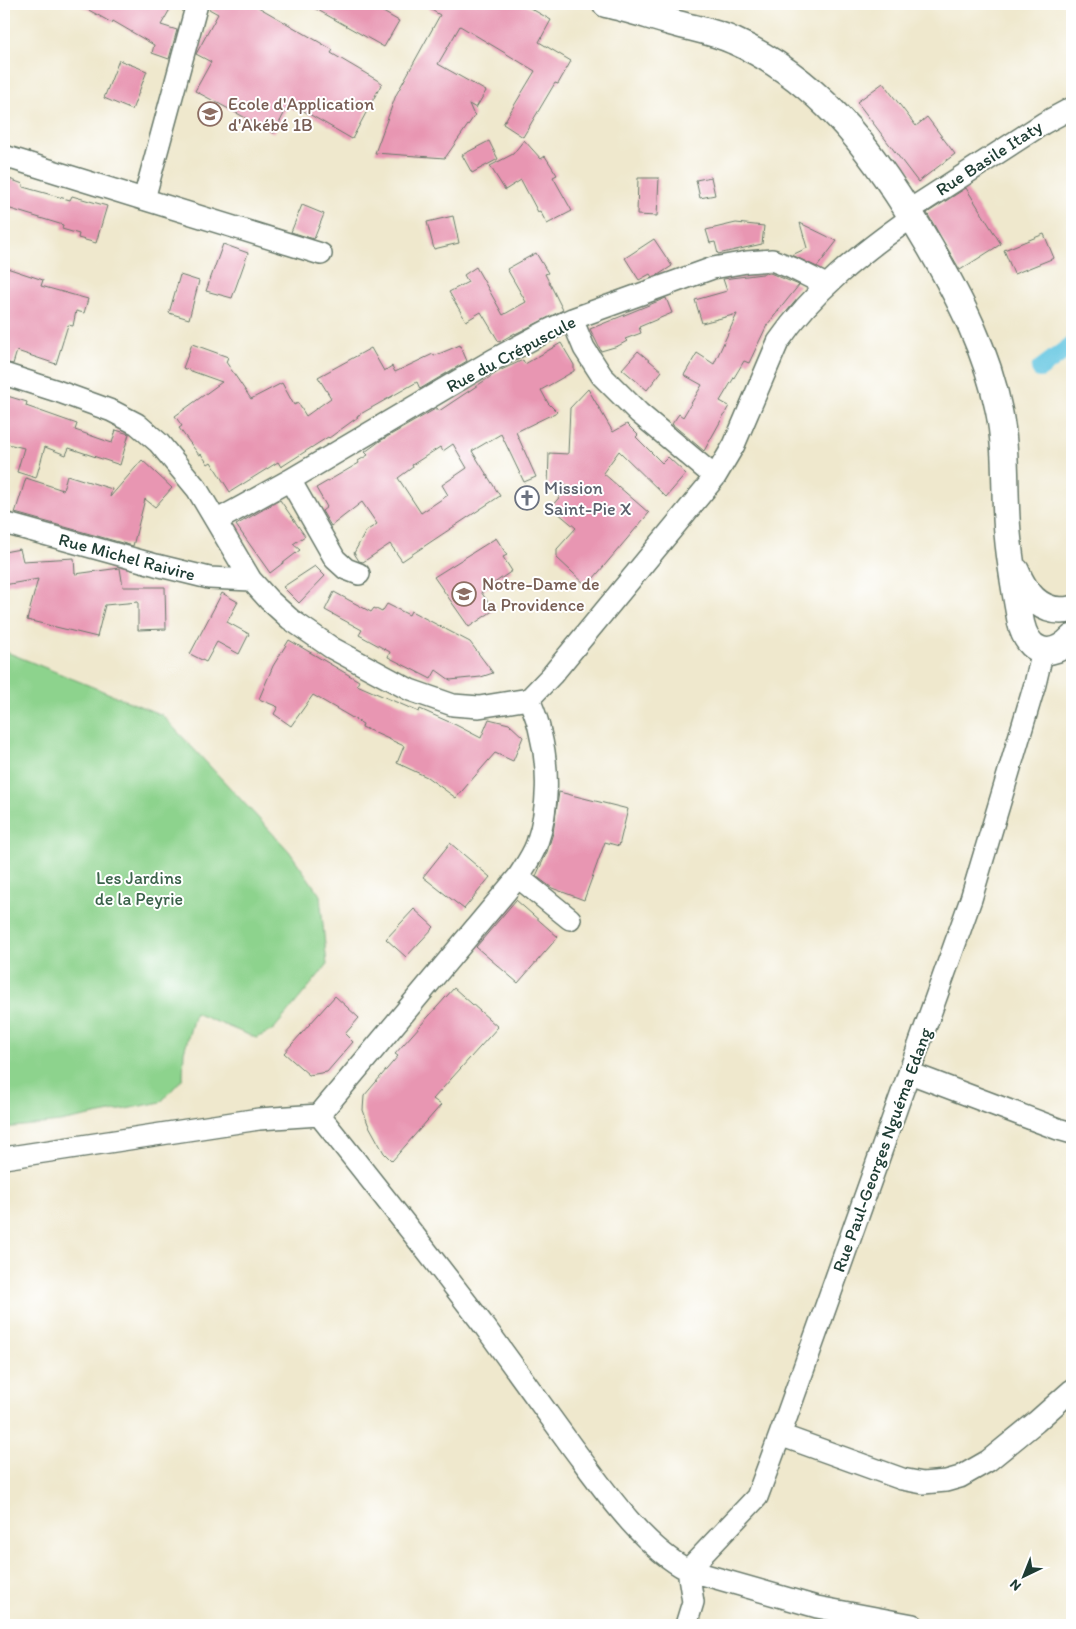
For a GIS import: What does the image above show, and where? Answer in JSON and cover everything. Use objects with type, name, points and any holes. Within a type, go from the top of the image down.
[{"type":"main road","points":[[606,4],[643,8],[675,23],[704,30],[734,41],[762,56],[819,96],[857,137],[879,166],[954,289],[980,344],[992,379],[1004,435],[1007,526],[1017,602],[1026,639],[1032,645],[1053,652],[1064,646],[1072,638]]},
{"type":"main road","points":[[1011,557],[1020,581],[1034,600],[1044,608],[1055,611],[1072,609]]},
{"type":"street","points":[[153,201],[197,4]]},
{"type":"street","name":"Rue Basile Itaty","points":[[529,698],[552,675],[715,477],[734,445],[778,342],[826,285],[910,214],[1044,123],[1072,108]]},
{"type":"street","points":[[4,156],[321,254]]},
{"type":"street","name":"Rue du Crépuscule","points":[[216,522],[493,360],[572,319],[713,268],[747,262],[772,260],[826,285]]},
{"type":"street","points":[[572,319],[584,348],[602,376],[639,413],[715,477]]},
{"type":"street","points":[[4,374],[112,411],[137,424],[159,443],[197,489],[251,580],[269,600],[311,635],[360,665],[410,690],[453,705],[479,707],[529,698],[542,739],[546,764],[546,796],[537,843],[528,862],[518,877],[319,1115],[259,1119],[4,1158]]},
{"type":"street","points":[[290,480],[335,559],[346,569],[359,574]]},
{"type":"street","name":"Rue Michel Raivire","points":[[4,523],[209,578],[251,580]]},
{"type":"street","name":"Rue Paul-Georges Nguéma Edang","points":[[688,1570],[757,1497],[971,899],[1035,684],[1043,650]]},
{"type":"street","points":[[518,877],[570,919]]},
{"type":"street","points":[[910,1072],[1072,1133]]},
{"type":"street","points":[[319,1115],[484,1326],[602,1486],[640,1532],[674,1562],[688,1570],[817,1606],[913,1625]]},
{"type":"street","points":[[780,1435],[902,1479],[924,1484],[946,1481],[960,1477],[988,1461],[1072,1390]]},
{"type":"street","points":[[686,1625],[693,1602],[688,1570]]},
{"type":"green space","name":"Les Jardins de la Peyrie","points":[[4,651],[162,715],[289,851],[320,895],[327,965],[273,1030],[256,1038],[195,1013],[184,1052],[183,1078],[161,1102],[60,1122],[4,1128]]},
{"type":"building","points":[[78,4],[173,4],[161,25],[177,30],[169,59],[152,53],[154,45],[113,21],[112,23]]},
{"type":"building","points":[[209,4],[253,4],[333,50],[331,53],[382,83],[352,139],[297,107],[295,110],[288,106],[274,133],[195,91],[211,62],[196,54],[218,14],[209,9]]},
{"type":"building","points":[[307,4],[369,4],[399,21],[384,47]]},
{"type":"building","points":[[421,4],[523,4],[551,20],[539,42],[571,61],[558,84],[555,83],[523,137],[503,124],[535,71],[460,26],[438,64],[486,91],[476,108],[469,104],[475,115],[445,158],[375,153],[396,95],[440,15]]},
{"type":"building","points":[[119,60],[147,71],[132,110],[104,98]]},
{"type":"building","points":[[883,83],[916,126],[927,117],[955,154],[918,182],[857,102]]},
{"type":"building","points":[[524,140],[541,159],[545,156],[557,175],[553,177],[572,211],[547,224],[540,211],[538,212],[521,180],[505,190],[490,166],[513,154]]},
{"type":"building","points":[[489,141],[498,159],[472,173],[462,155]]},
{"type":"building","points":[[4,177],[23,184],[23,187],[70,200],[72,196],[107,206],[96,243],[78,238],[79,234],[62,229],[63,225],[4,207]]},
{"type":"building","points":[[711,177],[715,195],[700,198],[696,180]]},
{"type":"building","points":[[638,178],[659,178],[657,216],[637,215]]},
{"type":"building","points":[[966,188],[1001,244],[960,270],[927,213]]},
{"type":"building","points":[[302,205],[324,214],[314,239],[291,232]]},
{"type":"building","points":[[453,216],[459,243],[434,249],[427,222]]},
{"type":"building","points":[[736,223],[764,226],[762,244],[718,254],[715,242],[710,243],[706,230]]},
{"type":"building","points":[[800,223],[837,241],[817,267],[792,255],[807,248]]},
{"type":"building","points":[[1044,234],[1054,258],[1014,274],[1004,250]]},
{"type":"building","points":[[654,239],[672,266],[658,275],[652,277],[650,274],[639,280],[625,258]]},
{"type":"building","points":[[223,244],[248,253],[232,298],[206,291]]},
{"type":"building","points":[[536,253],[548,273],[545,274],[563,310],[499,342],[481,312],[466,321],[449,292],[468,282],[464,275],[476,267],[503,315],[526,302],[507,269]]},
{"type":"building","points":[[4,267],[43,280],[41,286],[88,299],[84,313],[76,311],[73,326],[68,325],[56,364],[17,351],[13,364],[4,362]]},
{"type":"building","points":[[770,273],[799,285],[767,325],[749,363],[744,361],[720,401],[729,406],[704,451],[672,424],[679,414],[683,417],[702,385],[684,375],[697,353],[714,364],[737,314],[702,323],[695,300],[727,291],[723,279]]},
{"type":"building","points":[[180,275],[199,281],[189,319],[169,313]]},
{"type":"building","points":[[666,298],[672,313],[639,327],[641,333],[625,339],[627,341],[618,346],[601,351],[590,329]]},
{"type":"building","points":[[561,343],[574,365],[574,371],[541,390],[548,403],[557,412],[516,432],[536,477],[524,482],[501,434],[472,451],[500,496],[402,561],[390,544],[363,562],[359,561],[354,553],[366,531],[377,524],[362,502],[331,526],[322,511],[327,507],[316,488],[359,463],[358,461],[368,455],[365,452],[380,441],[437,408],[439,411],[499,371],[523,360],[525,364]],"holes":[[[453,444],[467,468],[442,485],[448,495],[421,513],[398,478],[413,467],[412,465],[440,447],[443,451]]]},
{"type":"building","points":[[192,344],[228,357],[226,362],[251,399],[282,383],[294,405],[298,403],[306,416],[331,398],[318,377],[371,348],[384,371],[392,366],[395,372],[433,354],[434,356],[460,345],[467,361],[420,389],[417,382],[357,416],[329,438],[281,467],[278,462],[230,492],[211,462],[208,464],[201,454],[199,455],[179,428],[182,426],[175,416],[222,382],[183,368]]},
{"type":"building","points":[[638,351],[662,371],[647,390],[622,369]]},
{"type":"building","points":[[588,389],[613,432],[627,424],[638,435],[636,437],[662,463],[668,457],[686,474],[666,497],[619,451],[603,473],[649,513],[587,586],[557,558],[557,549],[576,528],[551,507],[569,486],[548,487],[549,453],[568,454],[570,408]]},
{"type":"building","points":[[4,395],[27,402],[26,406],[77,424],[75,430],[112,443],[116,430],[129,434],[120,465],[69,448],[66,455],[45,447],[36,478],[17,472],[24,448],[4,443]]},
{"type":"building","points":[[142,460],[172,488],[155,507],[145,499],[133,546],[15,513],[26,478],[63,490],[67,475],[112,489],[110,497]]},
{"type":"building","points":[[280,500],[305,536],[293,544],[300,550],[270,573],[236,525]]},
{"type":"building","points":[[496,538],[507,555],[503,557],[512,571],[481,592],[494,610],[469,627],[434,577]]},
{"type":"building","points":[[20,549],[23,561],[74,558],[75,574],[120,568],[123,587],[165,587],[166,629],[138,630],[138,602],[105,605],[97,637],[27,620],[38,579],[4,585],[4,552]]},
{"type":"building","points":[[315,566],[325,576],[299,603],[283,587]]},
{"type":"building","points":[[334,592],[371,612],[374,608],[382,612],[387,604],[409,615],[411,611],[470,642],[493,673],[481,677],[450,680],[436,670],[431,679],[388,657],[390,652],[359,635],[362,630],[325,610]]},
{"type":"building","points":[[222,593],[238,602],[227,622],[249,634],[239,654],[217,642],[206,662],[190,654]]},
{"type":"building","points":[[289,640],[359,681],[357,685],[419,712],[420,709],[481,738],[489,719],[509,724],[523,737],[513,761],[495,753],[456,798],[427,777],[397,763],[404,746],[362,727],[363,724],[313,695],[291,726],[274,714],[278,707],[259,699],[273,666]]},
{"type":"building","points":[[559,792],[628,809],[619,846],[605,842],[584,900],[552,888],[536,876],[553,833]]},
{"type":"building","points":[[450,843],[490,877],[464,909],[423,877]]},
{"type":"building","points":[[516,900],[558,937],[518,983],[476,947]]},
{"type":"building","points":[[414,909],[434,927],[406,957],[386,939]]},
{"type":"building","points":[[454,988],[498,1027],[433,1099],[441,1105],[392,1161],[384,1153],[368,1124],[363,1110],[364,1096],[398,1056],[395,1054]]},
{"type":"building","points":[[335,996],[359,1018],[345,1034],[353,1042],[327,1072],[309,1075],[284,1053]]},
{"type":"waterway","points":[[1040,369],[1072,345]]},
{"type":"place","name":"Ecole d'Application d'Akébé 1B","points":[[210,114]]},
{"type":"place","name":"Mission Saint-Pie X","points":[[527,498]]},
{"type":"place","name":"Notre-Dame de la Providence","points":[[464,594]]}]
